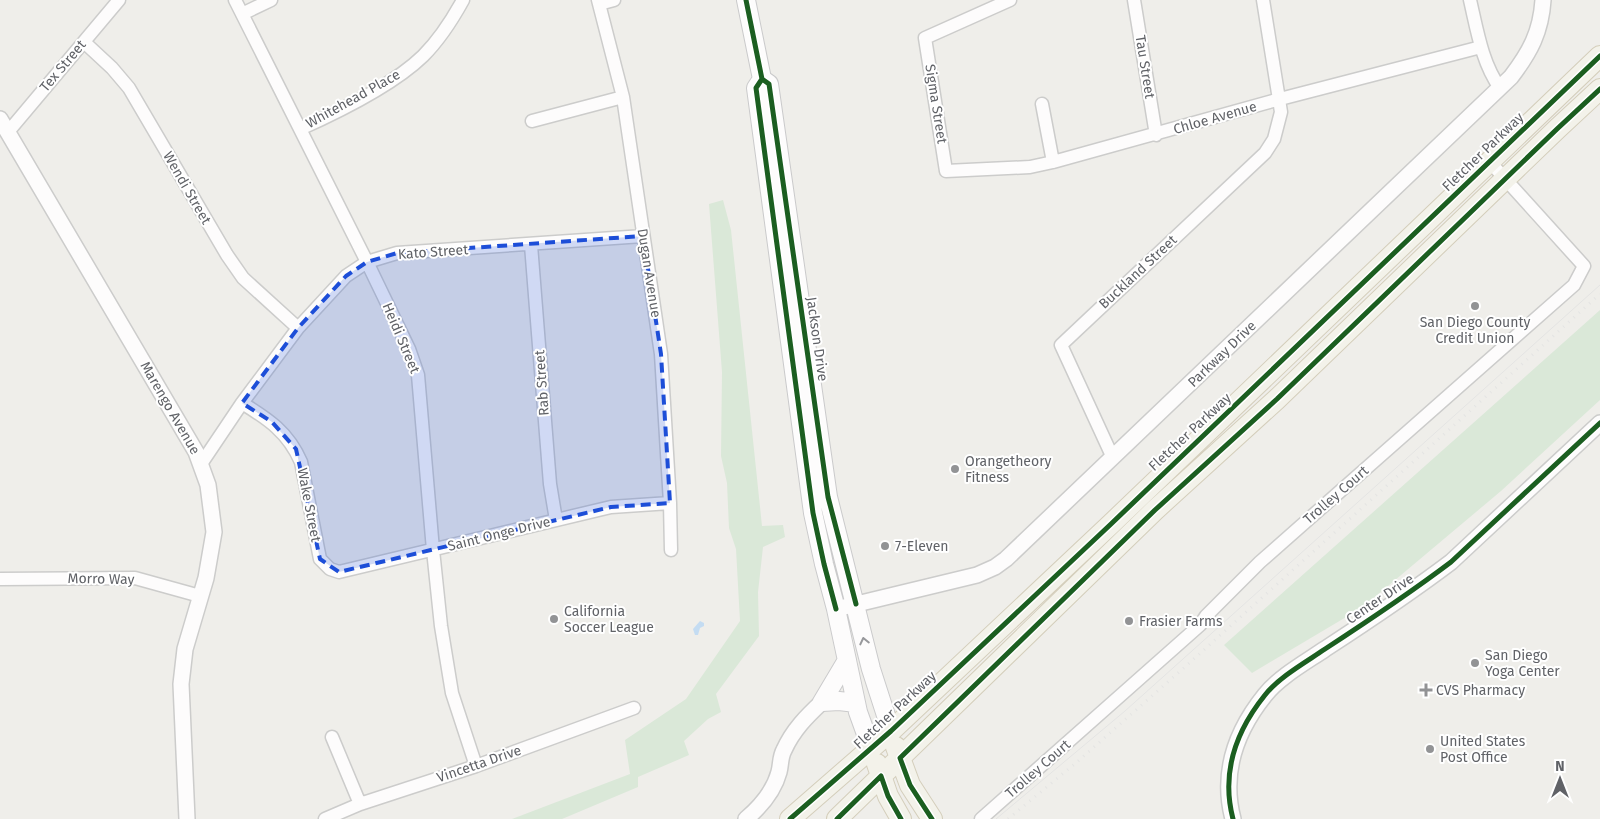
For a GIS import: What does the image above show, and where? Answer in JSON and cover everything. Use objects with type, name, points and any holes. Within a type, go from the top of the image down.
[{"type":"main road","name":"Jackson Drive","points":[[746,0],[762,79],[769,84],[828,497],[871,669],[890,731],[910,784],[932,819]]},
{"type":"main road","name":"Fletcher Parkway","points":[[790,819],[890,731],[1201,438],[1600,56]]},
{"type":"main road","name":"Jackson Drive","points":[[762,79],[756,88],[811,497],[824,564],[836,609],[856,703],[888,796],[901,819]]},
{"type":"main road","points":[[837,819],[1155,510],[1277,399],[1600,89]]},
{"type":"main road","points":[[822,702],[847,660]]},
{"type":"main road","points":[[822,702],[856,703]]},
{"type":"street","name":"Tex Street","points":[[4,126],[84,42],[119,0]]},
{"type":"street","name":"Heidi Street","points":[[235,0],[367,262],[409,349],[418,375],[441,626],[452,693],[476,766]]},
{"type":"street","points":[[242,14],[271,0]]},
{"type":"street","name":"Whitehead Place","points":[[300,129],[392,81],[423,56],[451,22],[463,0]]},
{"type":"street","points":[[599,2],[614,0]]},
{"type":"street","name":"Sigma Street","points":[[946,171],[925,38],[1010,0]]},
{"type":"street","name":"Tau Street","points":[[1134,0],[1156,135]]},
{"type":"street","points":[[1262,0],[1280,100]]},
{"type":"street","points":[[1470,0],[1481,47],[1494,79],[1500,88]]},
{"type":"street","name":"Dugan Avenue","points":[[599,2],[623,97],[661,354],[671,550]]},
{"type":"street","name":"Parkway Drive","points":[[836,609],[977,575],[995,567],[1006,559],[1512,77],[1527,56],[1538,33],[1543,5]]},
{"type":"street","name":"Wendi Street","points":[[84,42],[112,68],[129,88],[226,255],[243,278],[298,328]]},
{"type":"street","name":"Chloe Avenue","points":[[946,171],[1030,167],[1053,162],[1481,47]]},
{"type":"street","points":[[532,121],[623,97]]},
{"type":"street","name":"Buckland Street","points":[[1113,458],[1061,345],[1265,153],[1274,139],[1281,112],[1280,100]]},
{"type":"street","points":[[1042,104],[1053,162]]},
{"type":"street","name":"Marengo Avenue","points":[[4,126],[191,443],[208,485],[214,532],[210,565],[185,649],[181,684],[187,819]]},
{"type":"street","name":"Trolley Court","points":[[980,819],[1200,625],[1206,616],[1260,562],[1574,285],[1584,266],[1489,161]]},
{"type":"street","name":"Kato Street","points":[[201,464],[242,403],[298,328],[346,276],[367,262],[397,253],[643,236]]},
{"type":"street","name":"Rab Street","points":[[531,245],[550,484],[556,520]]},
{"type":"street","name":"Wake Street","points":[[242,403],[272,422],[296,449],[301,462],[320,559],[330,569]]},
{"type":"street","name":"Center Drive","points":[[1234,819],[1229,802],[1229,772],[1240,733],[1265,694],[1288,674],[1451,562],[1600,423]]},
{"type":"street","name":"Saint Onge Drive","points":[[330,569],[339,572],[611,507],[670,503]]},
{"type":"street","name":"Morro Way","points":[[0,579],[135,578],[200,596]]},
{"type":"street","points":[[746,819],[762,806],[778,774],[782,752],[793,733],[822,702]]},
{"type":"street","name":"Vincetta Drive","points":[[325,819],[360,804],[476,766],[634,708]]},
{"type":"street","points":[[332,737],[360,804]]},
{"type":"highlighted area","points":[[643,236],[661,354],[670,503],[611,507],[339,572],[320,559],[296,449],[272,422],[242,403],[298,328],[346,276],[367,262],[397,253]]},
{"type":"green space","points":[[723,200],[731,230],[762,526],[783,525],[785,537],[763,547],[758,592],[759,636],[716,694],[721,712],[708,719],[684,741],[689,755],[638,777],[638,787],[562,819],[512,819],[630,774],[625,740],[686,699],[740,621],[736,549],[729,528],[727,483],[721,456],[722,372],[709,204]]},
{"type":"green space","points":[[1600,310],[1600,400],[1501,491],[1363,607],[1252,673],[1224,645]]},
{"type":"water","points":[[700,621],[704,623],[704,626],[700,628],[698,635],[695,635],[693,629]]},
{"type":"tram line","points":[[996,819],[1125,711],[1600,285]]},
{"type":"railway","points":[[1008,819],[1077,762],[1186,666],[1600,294]]},
{"type":"cycle path","points":[[746,0],[762,79],[756,88],[813,513],[836,609]]},
{"type":"cycle path","points":[[790,819],[891,731],[1111,524],[1600,56]]},
{"type":"cycle path","points":[[762,79],[769,84],[828,497],[856,604]]},
{"type":"cycle path","points":[[932,819],[910,785],[900,758],[1155,510],[1277,399],[1600,89]]},
{"type":"cycle path","points":[[1233,819],[1229,785],[1234,753],[1246,723],[1271,688],[1293,670],[1389,607],[1451,562],[1600,423]]},
{"type":"cycle path","points":[[837,819],[881,776],[888,796],[901,819]]},
{"type":"place","name":"San Diego County Credit Union","points":[[1475,306]]},
{"type":"place","name":"Orangetheory Fitness","points":[[955,469]]},
{"type":"place","name":"7-Eleven","points":[[885,546]]},
{"type":"place","name":"California Soccer League","points":[[554,619]]},
{"type":"place","name":"Frasier Farms","points":[[1129,621]]},
{"type":"place","name":"San Diego Yoga Center","points":[[1475,663]]},
{"type":"place","name":"CVS Pharmacy","points":[[1426,690]]},
{"type":"place","name":"United States Post Office","points":[[1430,749]]}]
